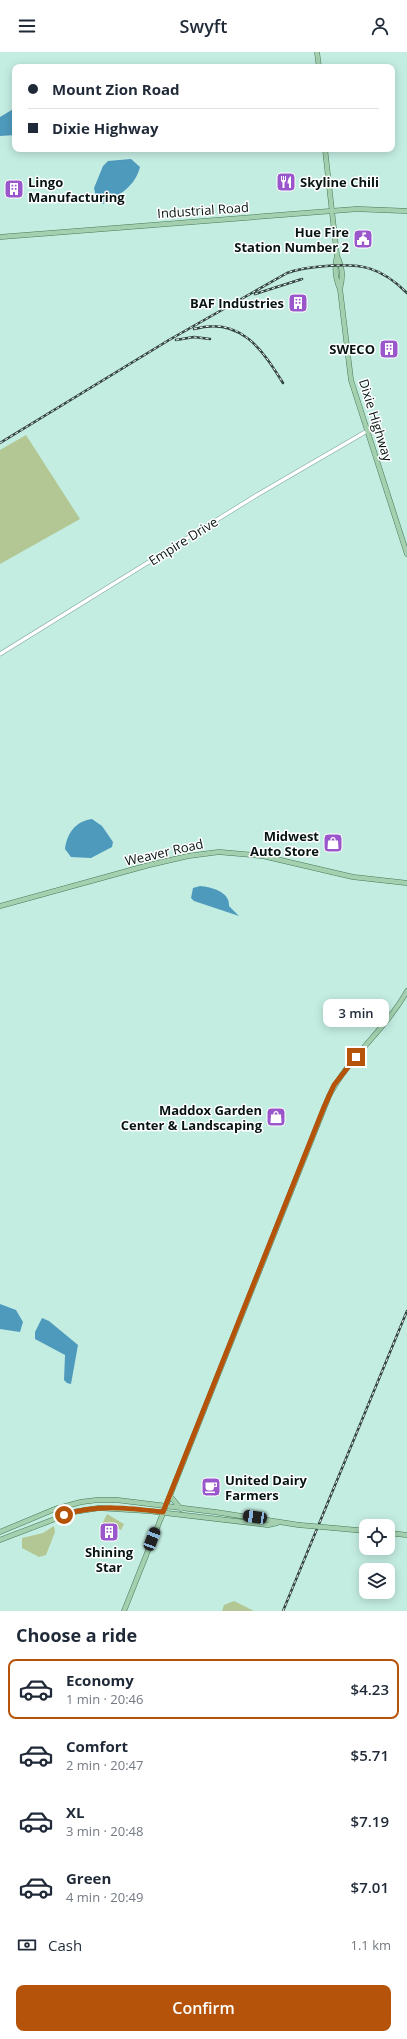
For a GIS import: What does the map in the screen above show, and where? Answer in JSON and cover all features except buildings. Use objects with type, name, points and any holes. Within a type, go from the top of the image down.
[{"type":"main road","points":[[317,52],[318,64]]},
{"type":"main road","name":"Dixie Highway","points":[[325,152],[338,256],[343,280],[340,289],[351,380],[407,554]]},
{"type":"main road","name":"Industrial Road","points":[[0,237],[332,211],[377,209],[407,211]]},
{"type":"main road","name":"Weaver Road","points":[[0,906],[188,856],[219,852],[263,856],[353,877],[407,883]]},
{"type":"main road","points":[[124,1611],[329,1096],[340,1076],[394,1011],[407,991]]},
{"type":"main road","points":[[170,1496],[181,1509]]},
{"type":"main road","points":[[0,1532],[55,1509],[81,1502],[110,1500],[268,1519],[277,1523]]},
{"type":"main road","points":[[0,1540],[84,1510],[112,1508],[163,1512],[268,1525],[277,1523],[359,1531]]},
{"type":"main road","points":[[395,1534],[407,1535]]},
{"type":"street","name":"Empire Drive","points":[[0,654],[257,495],[367,431]]},
{"type":"green space","points":[[26,435],[80,519],[0,564],[0,450]]},
{"type":"green space","points":[[107,1514],[124,1524],[121,1530],[112,1526],[110,1529],[102,1524]]},
{"type":"green space","points":[[54,1526],[55,1532],[46,1555],[39,1557],[22,1548],[22,1538],[43,1533]]},
{"type":"green space","points":[[234,1601],[254,1611],[222,1611],[224,1605]]},
{"type":"water","points":[[12,110],[12,135],[0,136],[0,117]]},
{"type":"water","points":[[131,159],[140,167],[134,180],[126,190],[120,194],[103,204],[97,202],[94,188],[103,166],[108,161]]},
{"type":"water","points":[[92,819],[102,826],[113,842],[112,847],[91,858],[71,857],[65,849],[70,833],[81,822]]},
{"type":"water","points":[[200,886],[215,889],[227,897],[229,906],[239,916],[194,901],[191,898],[193,888]]},
{"type":"water","points":[[0,1304],[16,1310],[23,1322],[20,1332],[0,1329]]},
{"type":"water","points":[[42,1318],[49,1321],[78,1345],[71,1384],[64,1380],[65,1355],[35,1339],[35,1332]]},
{"type":"railway","points":[[0,443],[169,340],[292,271],[338,265],[360,266],[379,272],[388,277],[407,293]]},
{"type":"railway","points":[[255,294],[302,279]]},
{"type":"railway","points":[[194,329],[210,326],[224,327],[237,331],[248,338],[267,358],[283,383]]},
{"type":"railway","points":[[176,340],[194,337],[210,339]]},
{"type":"railway","points":[[283,1611],[407,1311]]},
{"type":"place","name":"Skyline Chili","points":[[286,182]]},
{"type":"place","name":"Lingo Manufacturing","points":[[14,189]]},
{"type":"place","name":"Hue Fire Station Number 2","points":[[363,239]]},
{"type":"place","name":"BAF Industries","points":[[298,303]]},
{"type":"place","name":"SWECO","points":[[389,349]]},
{"type":"place","name":"Midwest Auto Store","points":[[333,843]]},
{"type":"place","name":"Maddox Garden Center & Landscaping","points":[[276,1117]]},
{"type":"place","name":"United Dairy Farmers","points":[[211,1487]]},
{"type":"place","name":"Shining Star","points":[[109,1532]]},
{"type":"route","points":[[64,1515],[99,1508],[163,1512],[324,1107],[334,1085],[356,1057]]}]
